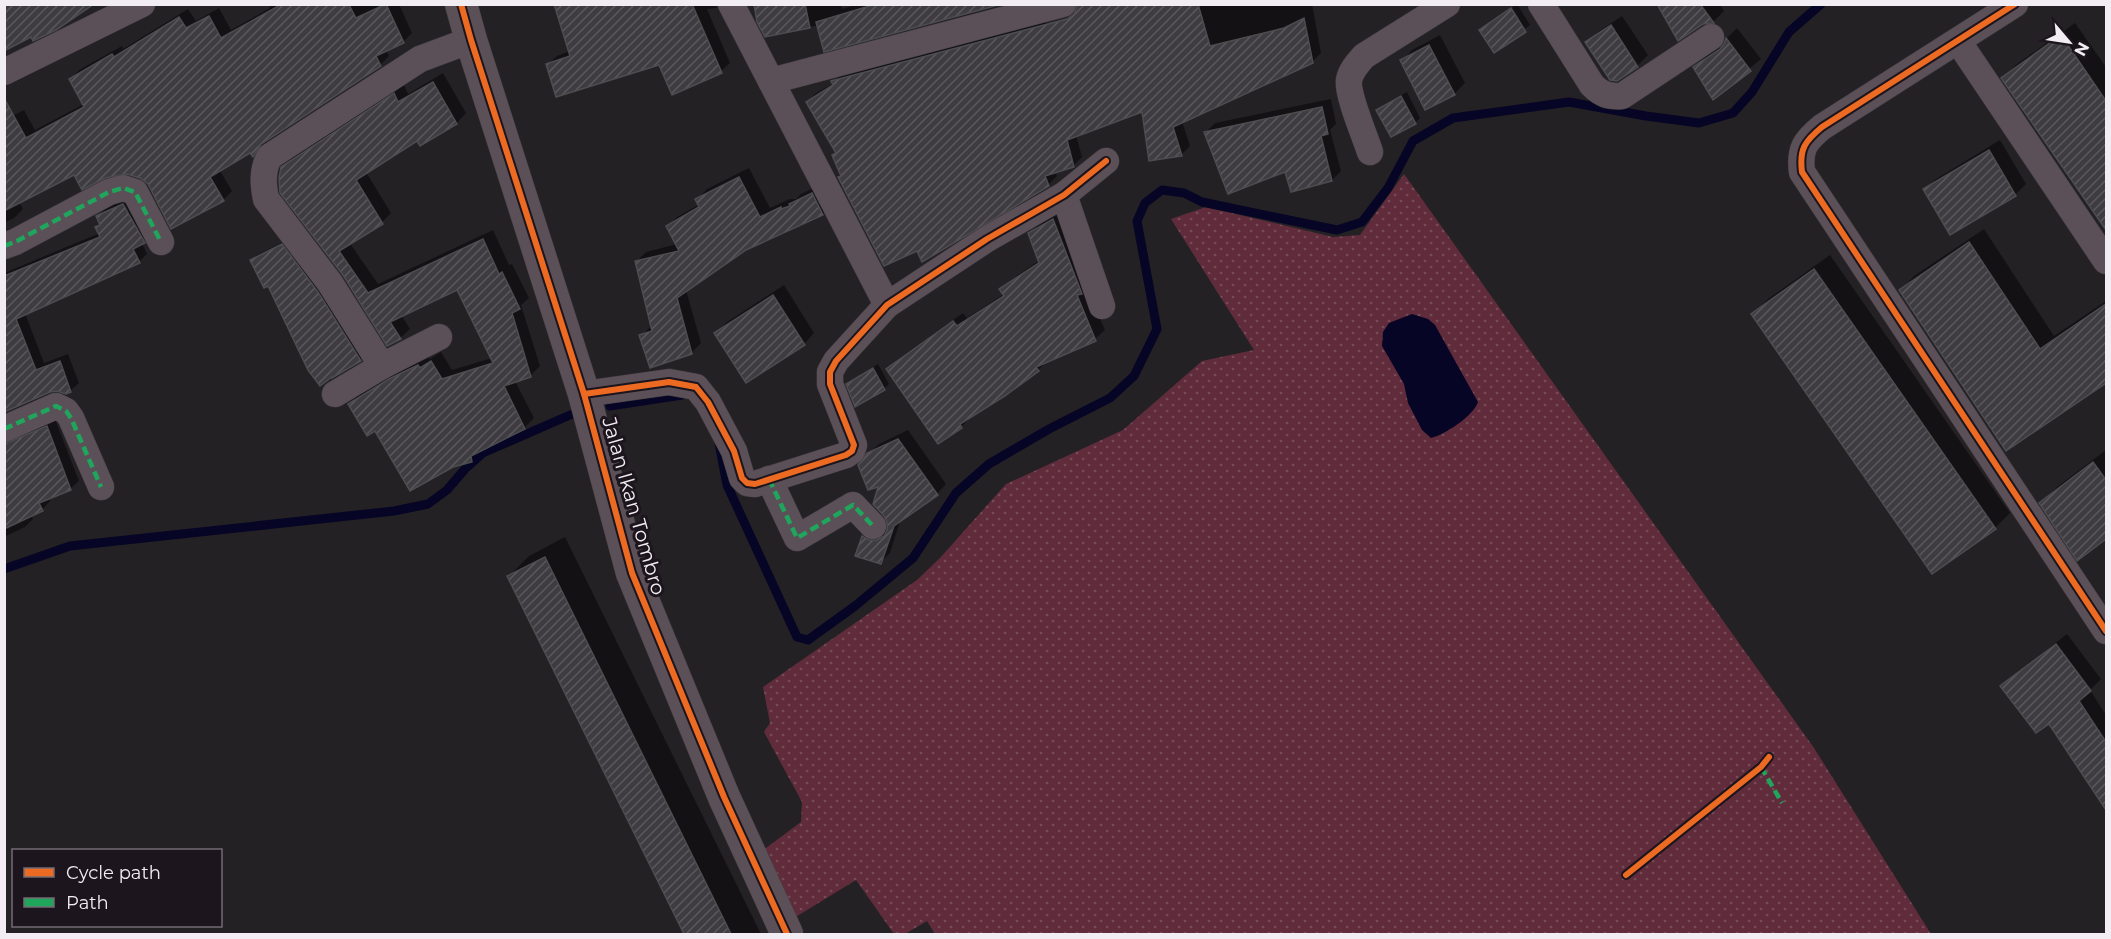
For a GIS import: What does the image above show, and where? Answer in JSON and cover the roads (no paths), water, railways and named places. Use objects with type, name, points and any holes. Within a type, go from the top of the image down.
[{"type":"street","points":[[4,72],[142,4]]},
{"type":"street","name":"Jalan Ikan Tombro","points":[[461,4],[584,393],[632,573],[720,787],[787,934]]},
{"type":"street","points":[[771,81],[1063,4]]},
{"type":"street","points":[[1370,152],[1351,95],[1349,81],[1354,67],[1364,56],[1447,4]]},
{"type":"street","points":[[1541,4],[1592,84],[1599,92],[1609,97],[1622,96],[1711,37]]},
{"type":"street","points":[[2015,4],[1822,127],[1808,139],[1800,157],[1802,172],[2106,631]]},
{"type":"street","points":[[734,9],[887,305]]},
{"type":"street","points":[[382,366],[330,283],[266,200],[263,183],[264,170],[269,157],[420,59],[471,40]]},
{"type":"street","points":[[1958,40],[2106,261]]},
{"type":"street","points":[[584,393],[669,382],[696,387],[708,402],[734,451],[742,478],[749,484],[846,455],[852,451],[854,445],[830,384],[830,372],[836,361],[887,305],[987,239],[1064,195],[1106,161]]},
{"type":"street","points":[[4,246],[109,192],[123,188],[135,192],[161,242]]},
{"type":"street","points":[[1064,195],[1102,306]]},
{"type":"street","points":[[335,394],[382,366],[439,338]]},
{"type":"street","points":[[4,429],[47,409],[56,406],[63,409],[70,418],[101,487]]},
{"type":"street","points":[[769,479],[797,538],[853,505],[873,526]]},
{"type":"water","points":[[1412,314],[1428,319],[1435,325],[1478,402],[1471,413],[1458,424],[1431,438],[1422,430],[1408,403],[1404,384],[1382,346],[1383,332],[1389,323]]},
{"type":"waterway","points":[[719,443],[727,485],[797,637],[808,640],[855,606],[913,558],[956,493],[989,464],[1049,429],[1110,398],[1134,376],[1157,329],[1137,221],[1145,203],[1162,190],[1184,193],[1202,202],[1337,230],[1362,222],[1388,188],[1413,141],[1453,118],[1569,102],[1699,123],[1733,113],[1752,92],[1789,32],[1821,4]]},
{"type":"waterway","points":[[610,406],[682,395]]},
{"type":"waterway","points":[[4,569],[70,546],[394,511],[428,504],[447,490],[483,453],[581,412]]}]
